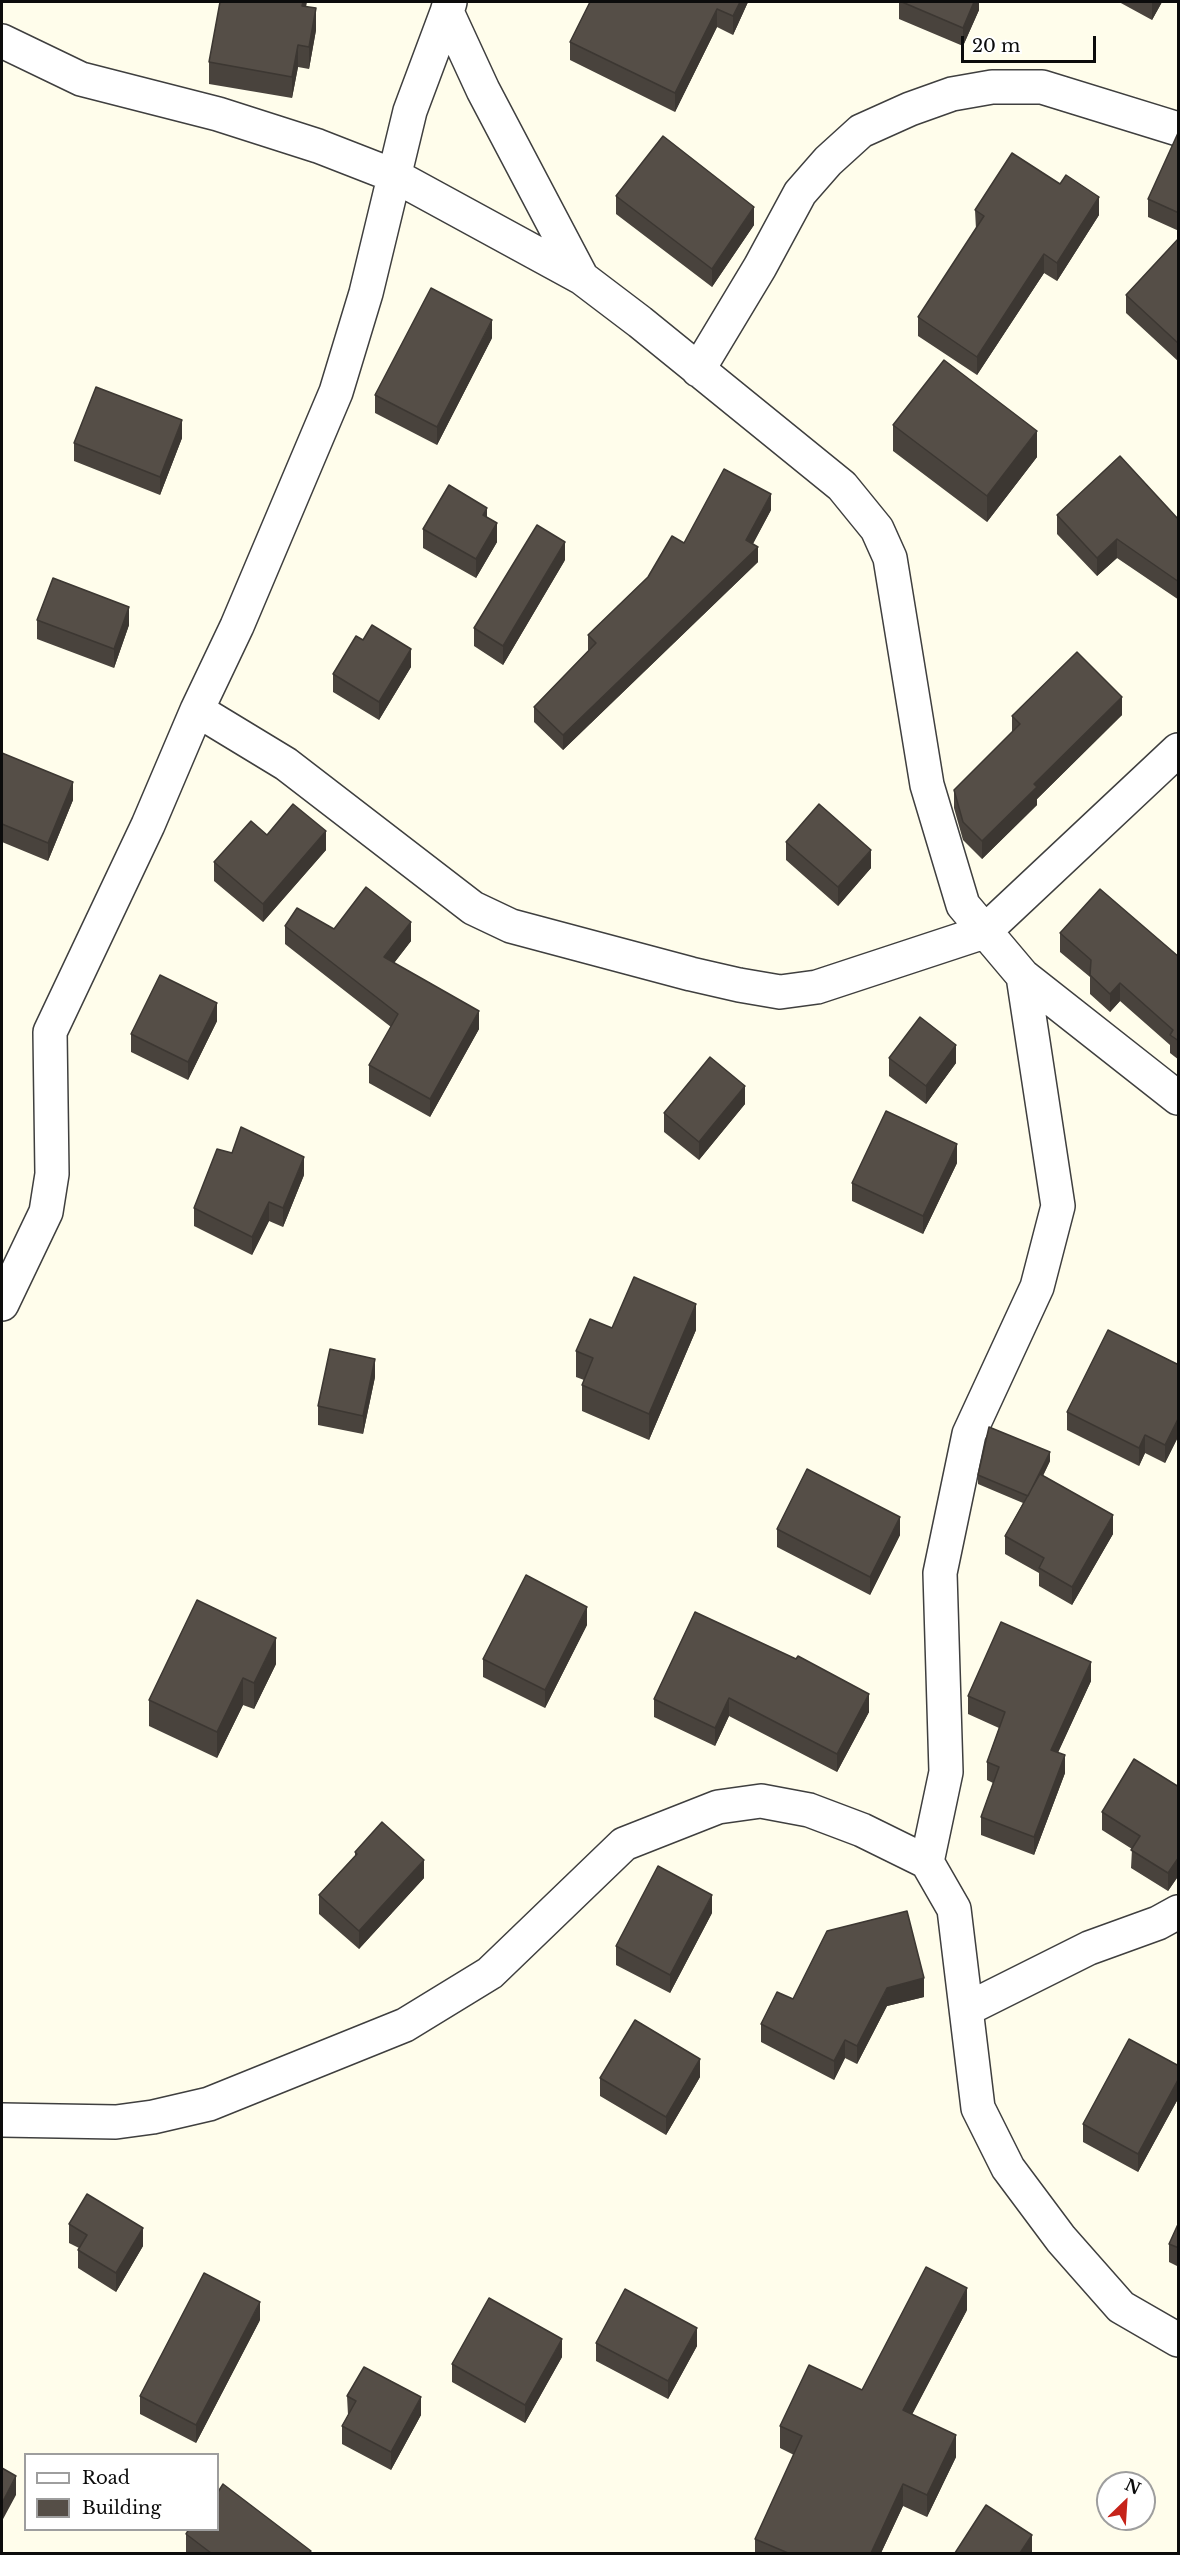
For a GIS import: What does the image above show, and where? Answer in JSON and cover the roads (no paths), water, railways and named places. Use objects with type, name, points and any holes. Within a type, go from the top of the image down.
[{"type":"street","points":[[2,1304],[46,1212],[52,1174],[50,1032],[148,825],[197,710],[237,626],[336,392],[366,293],[410,111],[448,7]]},
{"type":"street","points":[[448,7],[483,90],[582,278]]},
{"type":"street","points":[[2,41],[81,79],[218,114],[318,146],[395,176],[582,278],[640,322],[842,486],[877,529],[890,558],[927,785],[963,904],[1023,976],[1179,1098]]},
{"type":"street","points":[[698,370],[760,267],[800,193],[828,161],[861,131],[910,109],[952,94],[992,87],[1042,87],[1179,129]]},
{"type":"street","points":[[197,710],[286,764],[473,908],[512,926],[700,976],[780,992],[817,987],[984,932],[1179,750]]},
{"type":"street","points":[[927,1862],[946,1772],[940,1573],[969,1434],[1037,1287],[1058,1206],[1023,976]]},
{"type":"street","points":[[2,2120],[116,2122],[153,2117],[209,2104],[405,2025],[490,1973],[624,1845],[718,1807],[761,1801],[808,1810],[862,1830],[927,1862],[954,1909],[978,2108],[1008,2168],[1061,2239],[1121,2307],[1179,2340]]},
{"type":"street","points":[[967,2008],[1089,1948],[1158,1923],[1179,1912]]}]
